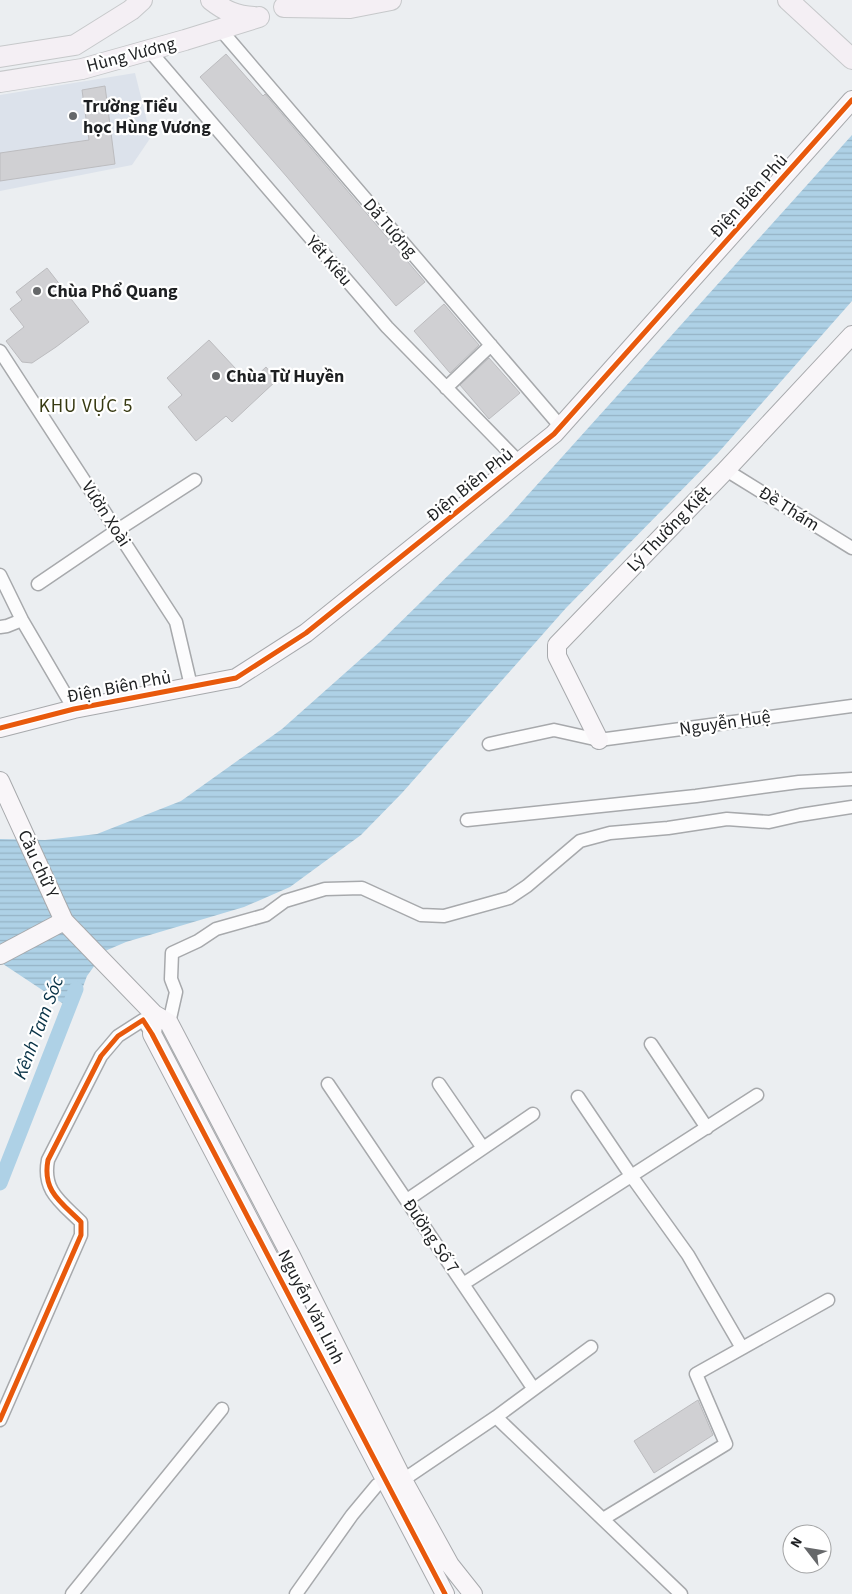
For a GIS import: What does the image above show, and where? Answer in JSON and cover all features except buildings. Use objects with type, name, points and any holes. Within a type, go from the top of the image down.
[{"type":"main road","name":"Hùng Vương","points":[[0,57],[75,45],[131,10],[142,0]]},
{"type":"main road","points":[[211,0],[223,10],[240,16],[259,17]]},
{"type":"main road","points":[[288,4],[350,8],[392,0]]},
{"type":"main road","points":[[788,0],[852,59]]},
{"type":"main road","name":"Hùng Vương","points":[[0,82],[82,69],[259,17],[288,4]]},
{"type":"street","name":"Dã Tượng","points":[[220,29],[561,427]]},
{"type":"street","points":[[75,45],[82,69]]},
{"type":"street","name":"Yết Kiêu","points":[[149,50],[387,327],[519,462]]},
{"type":"street","name":"Điện Biên Phủ","points":[[0,728],[74,709],[236,678],[306,633],[561,427],[852,100]]},
{"type":"street","name":"Lý Thường Kiệt","points":[[599,740],[557,656],[557,645],[726,470],[852,335]]},
{"type":"street","points":[[446,388],[491,345]]},
{"type":"street","name":"Vườn Xoài","points":[[0,351],[176,622],[191,686]]},
{"type":"street","name":"Đề Thám","points":[[726,470],[852,548]]},
{"type":"street","points":[[38,584],[116,530],[195,480]]},
{"type":"street","points":[[0,575],[22,620],[74,709]]},
{"type":"street","points":[[0,627],[22,620]]},
{"type":"street","name":"Nguyễn Huệ","points":[[599,740],[852,706]]},
{"type":"street","points":[[489,744],[554,730],[599,740]]},
{"type":"street","points":[[467,820],[696,796],[799,782],[852,779]]},
{"type":"street","name":"Cầu chữ Y","points":[[0,781],[64,920],[154,1014]]},
{"type":"street","points":[[152,1034],[154,1014],[169,1023],[176,992],[171,979],[172,953],[198,941],[216,929],[266,915],[285,901],[325,889],[362,888],[421,915],[444,916],[509,898],[527,886],[580,841],[610,833],[668,828],[727,819],[769,822],[852,807]]},
{"type":"street","name":"Cầu chữ Y","points":[[0,955],[64,920]]},
{"type":"street","points":[[0,1420],[81,1235],[81,1222],[50,1190],[45,1173],[48,1160],[101,1056],[118,1036],[143,1020],[152,1034]]},
{"type":"street","name":"Nguyễn Văn Linh","points":[[169,1023],[292,1256],[445,1594]]},
{"type":"street","name":"Nguyễn Văn Linh","points":[[152,1034],[274,1266],[394,1481],[450,1565],[472,1594]]},
{"type":"street","points":[[651,1044],[706,1128]]},
{"type":"street","name":"Đường Số 7","points":[[328,1084],[533,1388]]},
{"type":"street","points":[[439,1084],[483,1148]]},
{"type":"street","points":[[464,1284],[756,1095]]},
{"type":"street","points":[[578,1097],[688,1255],[742,1348]]},
{"type":"street","points":[[407,1200],[533,1114]]},
{"type":"street","points":[[274,1266],[292,1256]]},
{"type":"street","points":[[603,1519],[726,1444],[696,1374],[828,1300]]},
{"type":"street","points":[[296,1594],[352,1515],[377,1485],[394,1481],[496,1417],[591,1347]]},
{"type":"street","points":[[72,1594],[222,1409]]},
{"type":"street","points":[[496,1417],[681,1594]]},
{"type":"shaded area","name":"Trường Tiểu học Hùng Vương","points":[[135,73],[151,137],[132,165],[0,191],[0,95]]},
{"type":"water","points":[[852,135],[852,301],[718,453],[566,608],[402,793],[361,835],[290,887],[244,907],[126,942],[105,951],[87,976],[74,1011],[0,962],[0,839],[45,840],[97,834],[181,801],[282,729],[380,642],[508,517]]},
{"type":"waterway","name":"Kênh Tam Sóc","points":[[0,1183],[76,989]]},
{"type":"cycle path","points":[[0,728],[74,709],[236,678],[306,633],[554,434],[852,100]]},
{"type":"cycle path","points":[[0,1420],[81,1235],[81,1222],[60,1202],[51,1188],[47,1171],[48,1160],[101,1056],[118,1036],[143,1020],[445,1594]]},
{"type":"place","name":"Trường Tiểu học Hùng Vương","points":[[73,116]]},
{"type":"place","name":"Chùa Phổ Quang","points":[[37,291]]},
{"type":"place","name":"Chùa Từ Huyền","points":[[216,376]]},
{"type":"district","name":"KHU VỰC 5","points":[[86,406]]}]
